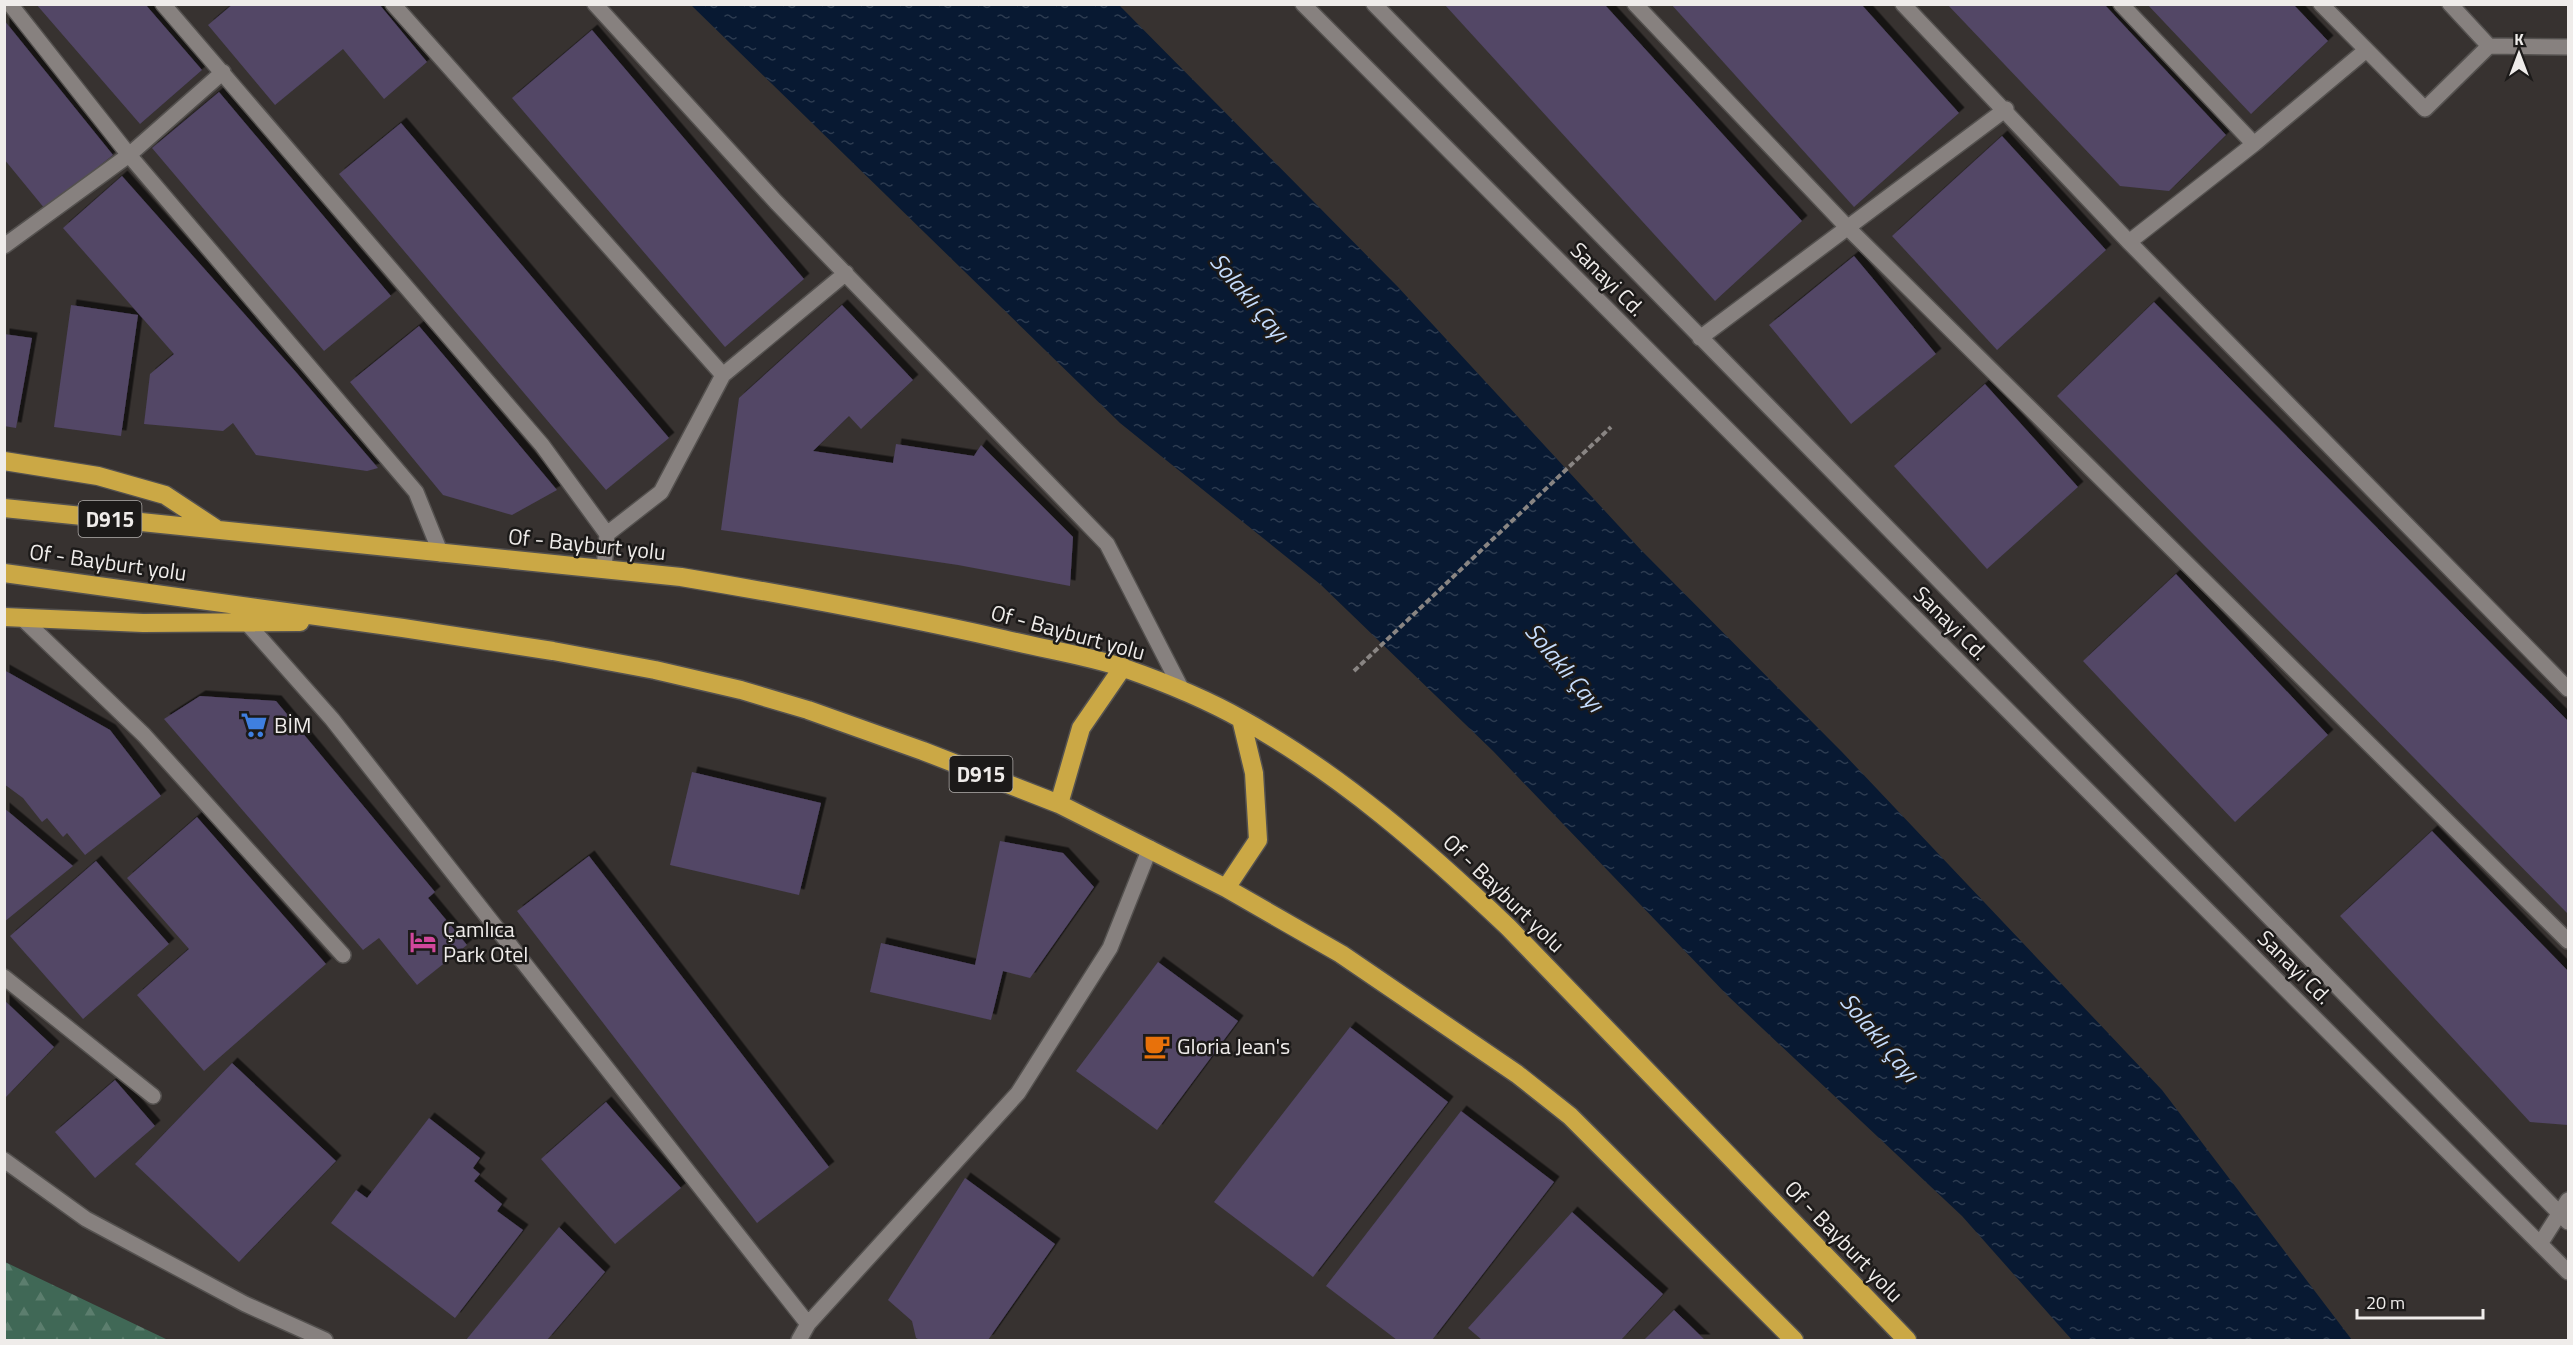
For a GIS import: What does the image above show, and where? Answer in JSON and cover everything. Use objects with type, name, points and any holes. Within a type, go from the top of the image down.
[{"type":"highway","points":[[4,461],[98,476],[165,495],[216,529]]},
{"type":"highway","name":"Of - Bayburt yolu","points":[[4,508],[681,577],[775,592],[970,632],[1123,668],[1183,692],[1242,719],[1316,763],[1450,872],[1516,936],[1907,1341]]},
{"type":"highway","name":"Of - Bayburt yolu","points":[[4,573],[359,621],[553,651],[655,670],[741,690],[808,710],[923,751],[1059,804],[1226,888],[1341,954],[1517,1074],[1570,1116],[1794,1341]]},
{"type":"highway","points":[[13,617],[143,623],[359,621]]},
{"type":"highway","points":[[1059,804],[1081,728],[1123,668]]},
{"type":"highway","points":[[1226,888],[1258,840],[1254,773],[1242,719]]},
{"type":"street","points":[[10,4],[129,155],[416,492],[441,554]]},
{"type":"street","points":[[163,4],[542,446],[608,534],[604,569]]},
{"type":"street","points":[[393,4],[723,375]]},
{"type":"street","points":[[595,4],[776,202],[1107,544],[1183,692]]},
{"type":"street","name":"Sanayi Cd.","points":[[1303,4],[2568,1272]]},
{"type":"street","name":"Sanayi Cd.","points":[[1374,4],[2563,1217]]},
{"type":"street","points":[[1635,4],[1848,228],[2568,941]]},
{"type":"street","points":[[1903,4],[2006,109],[2129,242],[2568,689]]},
{"type":"street","points":[[2121,4],[2254,144]]},
{"type":"street","points":[[2321,4],[2365,51],[2425,109],[2489,46],[2568,47]]},
{"type":"street","points":[[2450,4],[2489,46]]},
{"type":"street","points":[[2129,242],[2254,144],[2365,51]]},
{"type":"street","points":[[4,246],[129,155],[222,72]]},
{"type":"street","points":[[1700,338],[2006,109]]},
{"type":"street","points":[[608,534],[661,492],[723,375],[846,273]]},
{"type":"street","points":[[13,617],[144,735],[343,955]]},
{"type":"street","points":[[246,622],[332,719],[808,1324]]},
{"type":"street","points":[[799,1341],[808,1324],[1018,1093],[1110,948],[1150,848]]},
{"type":"street","points":[[4,976],[153,1096]]},
{"type":"street","points":[[4,1160],[86,1219],[245,1304],[325,1341]]},
{"type":"street","points":[[2540,1244],[2563,1217],[2568,1200]]},
{"type":"path","points":[[1353,671],[1611,427]]},
{"type":"green space","points":[[5,1262],[168,1340],[5,1340]]},
{"type":"water","name":"Solaklı Çayı","points":[[691,5],[1119,5],[1398,287],[1641,550],[1842,752],[2162,1090],[2352,1340],[2072,1340],[1962,1216],[1729,997],[1493,751],[1320,584],[1120,423]]},
{"type":"building","points":[[36,4],[145,4],[202,70],[140,124]]},
{"type":"building","points":[[233,4],[379,4],[427,62],[384,99],[343,49],[275,105],[208,25]]},
{"type":"building","points":[[1671,4],[1861,4],[1959,113],[1854,207]]},
{"type":"building","points":[[1947,4],[2104,4],[2226,135],[2169,191],[2120,186]]},
{"type":"building","points":[[2147,4],[2293,4],[2328,41],[2251,114]]},
{"type":"building","points":[[1445,5],[1605,5],[1802,221],[1715,301]]},
{"type":"building","points":[[4,20],[113,155],[45,209],[4,159]]},
{"type":"building","points":[[592,30],[804,279],[725,347],[512,98]]},
{"type":"building","points":[[219,92],[391,296],[324,351],[152,148]]},
{"type":"building","points":[[401,123],[669,438],[606,490],[339,174]]},
{"type":"building","points":[[2002,136],[2106,250],[1997,350],[1892,236]]},
{"type":"building","points":[[122,176],[378,468],[367,471],[256,455],[233,423],[223,431],[144,424],[150,374],[174,354],[63,228]]},
{"type":"building","points":[[1854,256],[1936,354],[1851,424],[1769,325]]},
{"type":"building","points":[[2154,302],[2568,721],[2568,914],[2057,396]]},
{"type":"building","points":[[71,305],[138,315],[121,436],[54,427]]},
{"type":"building","points":[[842,305],[913,380],[861,429],[849,416],[813,451],[893,463],[896,444],[974,456],[981,445],[1073,537],[1070,586],[958,565],[721,530],[739,398]]},
{"type":"building","points":[[419,326],[557,490],[512,515],[443,495],[350,382]]},
{"type":"building","points":[[4,334],[32,338],[16,428],[4,426]]},
{"type":"building","points":[[1985,384],[2078,487],[1987,569],[1894,466]]},
{"type":"building","points":[[2176,574],[2328,735],[2235,822],[2083,661]]},
{"type":"building","points":[[4,670],[110,730],[161,796],[85,855],[67,833],[63,837],[47,818],[42,822],[23,798],[4,784]]},
{"type":"building","points":[[200,696],[276,701],[435,892],[428,898],[467,945],[417,985],[379,938],[363,950],[164,719]]},
{"type":"building","points":[[692,772],[821,803],[799,895],[670,865]]},
{"type":"building","points":[[4,808],[73,866],[4,922]]},
{"type":"building","points":[[197,817],[326,964],[204,1071],[137,995],[189,949],[127,878]]},
{"type":"building","points":[[2432,831],[2568,971],[2568,1125],[2530,1122],[2340,916]]},
{"type":"building","points":[[1000,841],[1063,853],[1094,887],[1030,978],[1003,971],[991,1020],[870,992],[881,943],[975,965]]},
{"type":"building","points":[[589,856],[829,1167],[757,1223],[517,911]]},
{"type":"building","points":[[96,861],[169,944],[83,1019],[10,936]]},
{"type":"building","name":"Gloria Jean's","points":[[1158,962],[1238,1021],[1157,1130],[1076,1071]]},
{"type":"building","points":[[4,1000],[54,1047],[6,1097],[4,1096]]},
{"type":"building","points":[[1350,1027],[1448,1102],[1313,1277],[1214,1202]]},
{"type":"building","points":[[232,1063],[336,1161],[239,1262],[135,1164]]},
{"type":"building","points":[[115,1080],[155,1126],[95,1178],[55,1132]]},
{"type":"building","points":[[606,1102],[681,1188],[615,1244],[541,1159]]},
{"type":"building","points":[[1461,1111],[1554,1182],[1432,1340],[1397,1340],[1326,1286]]},
{"type":"building","points":[[429,1118],[480,1158],[473,1168],[480,1174],[474,1181],[502,1204],[497,1211],[523,1230],[455,1318],[331,1223],[356,1190],[367,1198]]},
{"type":"building","points":[[965,1178],[1055,1244],[988,1340],[920,1340],[916,1338],[912,1321],[888,1300]]},
{"type":"building","points":[[1572,1212],[1663,1294],[1621,1340],[1482,1340],[1468,1328]]},
{"type":"building","points":[[559,1227],[605,1272],[547,1340],[466,1340]]},
{"type":"building","points":[[1674,1310],[1705,1340],[1644,1340]]},
{"type":"place","name":"BİM","points":[[254,725]]},
{"type":"place","name":"Çamlıca Park Otel","points":[[423,942]]},
{"type":"place","name":"Gloria Jean's","points":[[1157,1046]]}]
